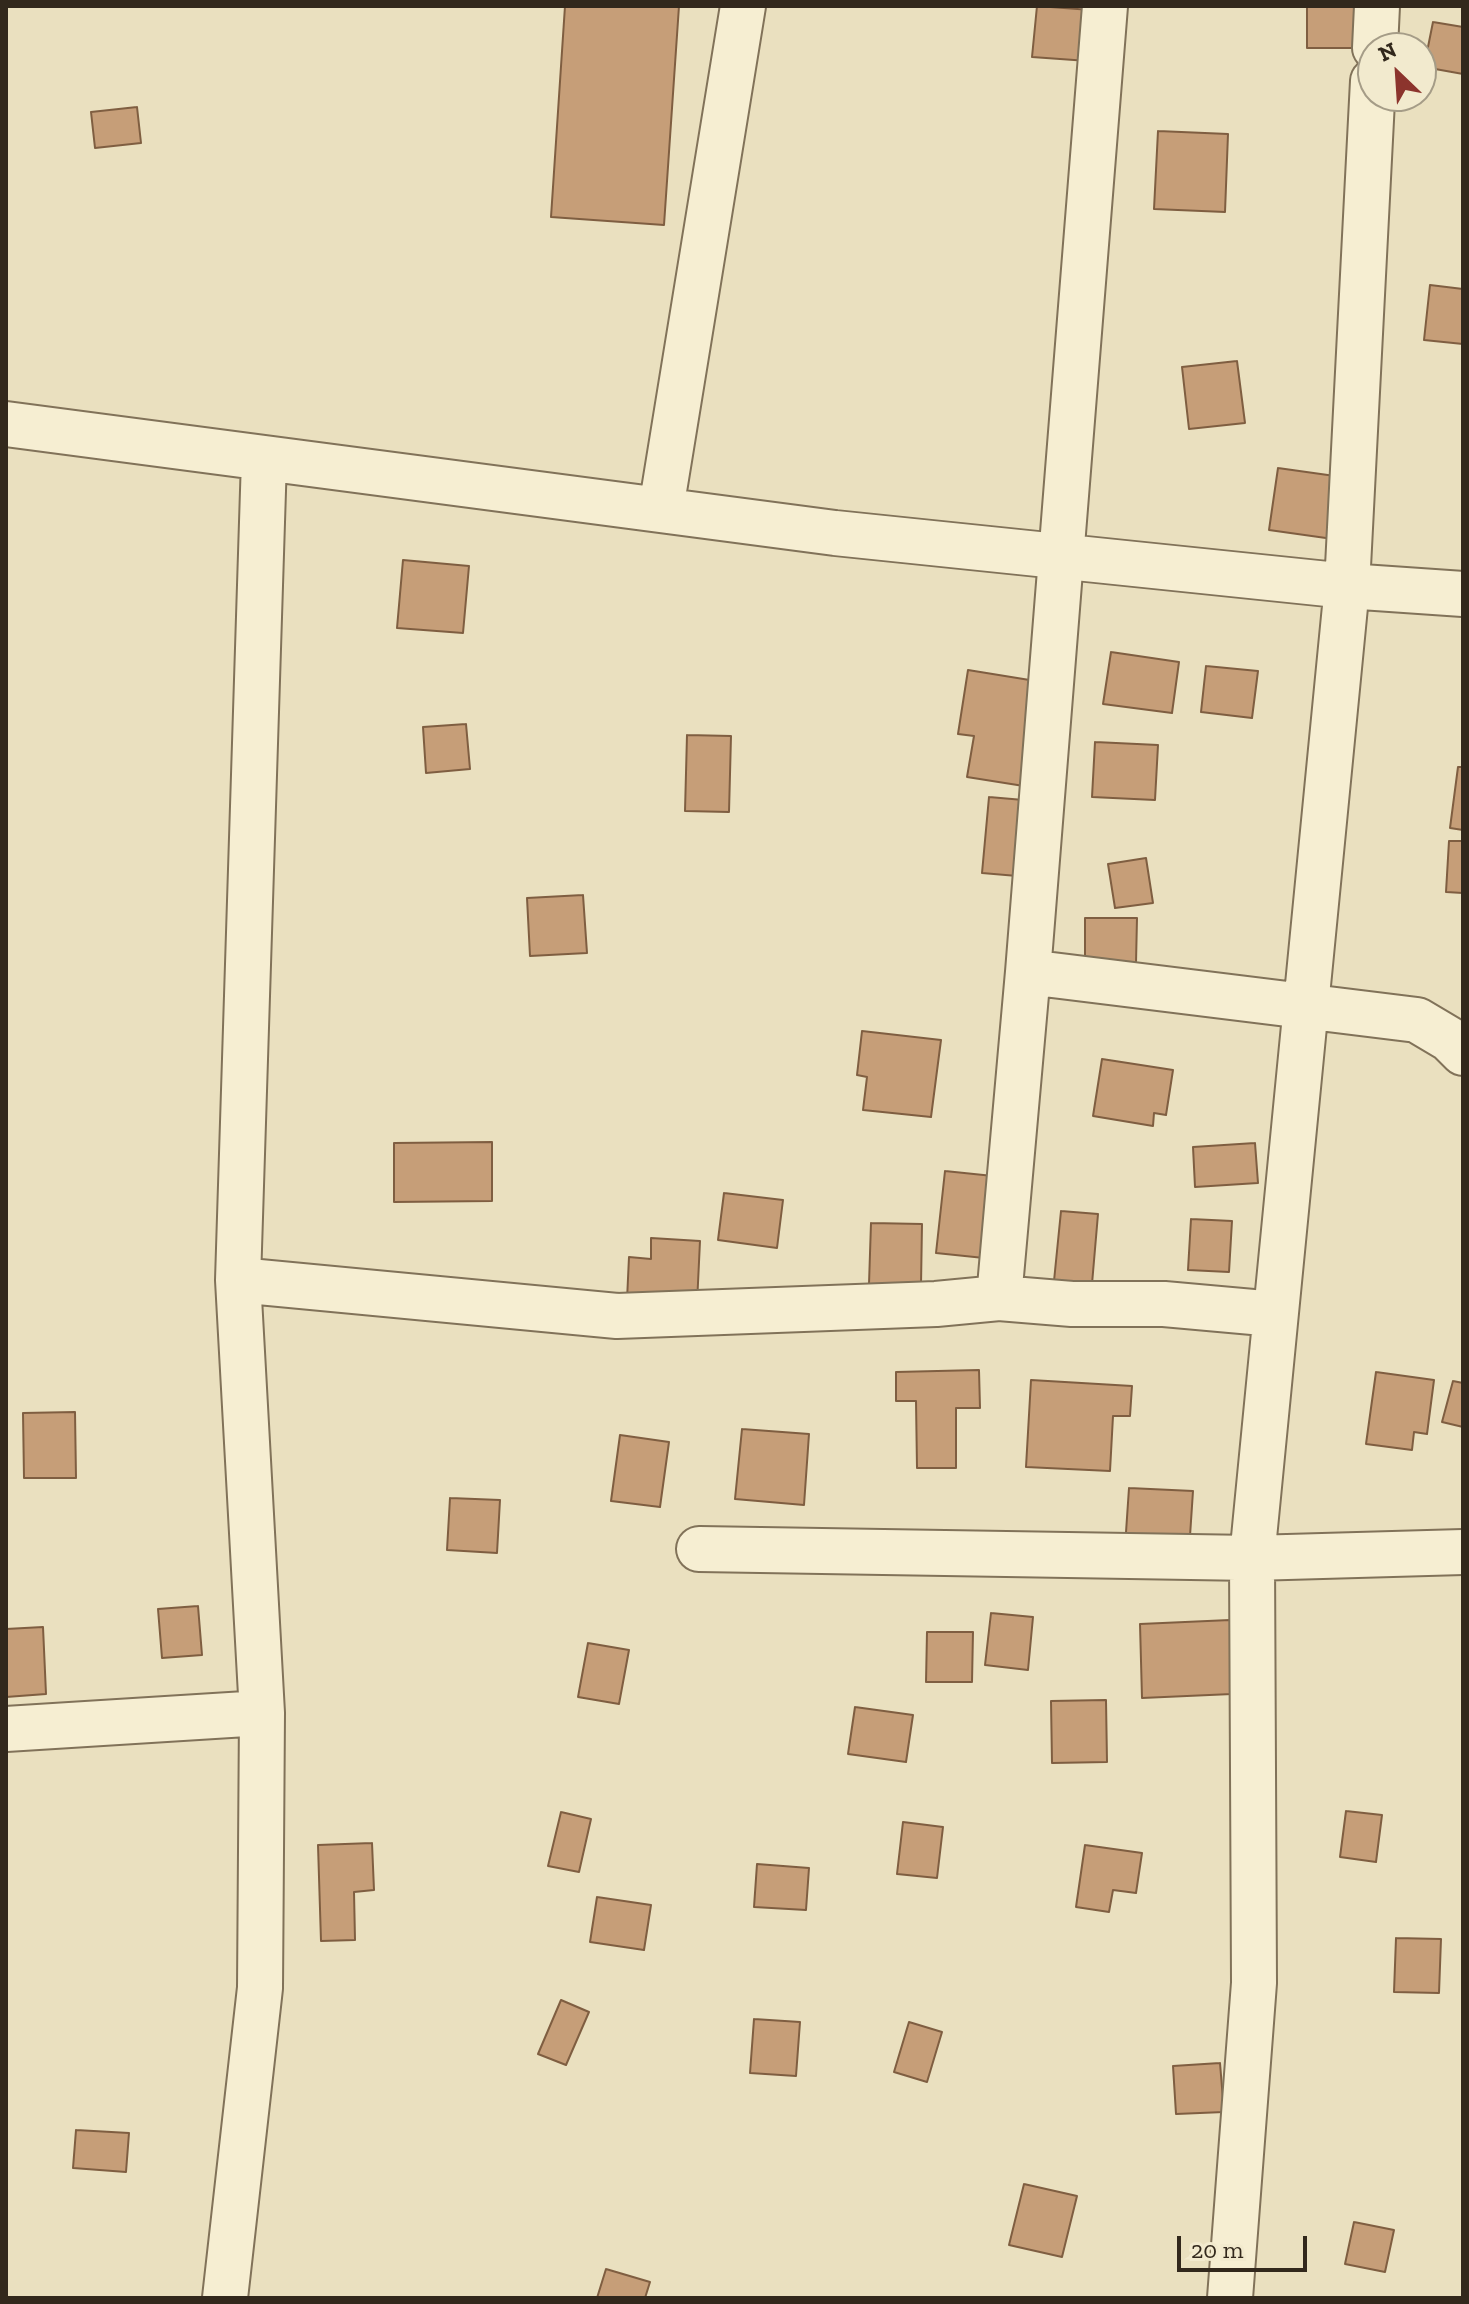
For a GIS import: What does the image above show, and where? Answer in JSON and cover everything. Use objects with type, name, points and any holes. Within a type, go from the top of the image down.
[{"type":"street","points":[[661,509],[743,6]]},
{"type":"street","points":[[999,1298],[1105,6]]},
{"type":"street","points":[[1376,32],[1377,6]]},
{"type":"street","points":[[1230,2298],[1254,1983],[1252,1558],[1347,586],[1371,112]]},
{"type":"street","points":[[6,424],[835,533],[1347,586],[1463,594]]},
{"type":"street","points":[[225,2298],[260,1988],[262,1713],[238,1280],[264,459]]},
{"type":"street","points":[[1028,972],[1417,1020],[1449,1039],[1463,1053]]},
{"type":"street","points":[[238,1280],[617,1316],[936,1304],[999,1298],[1072,1304],[1164,1304],[1275,1314]]},
{"type":"street","points":[[699,1549],[1252,1558],[1463,1552]]},
{"type":"street","points":[[6,1729],[262,1713]]},
{"type":"building","points":[[565,6],[679,6],[664,225],[551,217]]},
{"type":"building","points":[[1037,6],[1091,10],[1088,61],[1032,57]]},
{"type":"building","points":[[1307,6],[1357,6],[1357,48],[1307,48]]},
{"type":"building","points":[[1433,22],[1463,27],[1463,74],[1437,69],[1437,32],[1431,32]]},
{"type":"building","points":[[137,107],[141,143],[95,148],[91,112]]},
{"type":"building","points":[[1158,131],[1228,134],[1225,212],[1154,209]]},
{"type":"building","points":[[1430,285],[1463,289],[1463,344],[1424,340]]},
{"type":"building","points":[[1237,361],[1245,423],[1189,429],[1182,367]]},
{"type":"building","points":[[1278,468],[1342,477],[1333,539],[1269,530]]},
{"type":"building","points":[[403,560],[469,566],[463,633],[397,628]]},
{"type":"building","points":[[1111,652],[1179,662],[1172,713],[1103,704]]},
{"type":"building","points":[[1206,666],[1258,671],[1252,718],[1201,712]]},
{"type":"building","points":[[968,670],[1048,683],[1030,787],[967,777],[974,736],[958,734]]},
{"type":"building","points":[[466,724],[470,769],[426,773],[423,727]]},
{"type":"building","points":[[687,735],[731,736],[729,812],[685,811]]},
{"type":"building","points":[[1095,742],[1158,745],[1155,800],[1092,797]]},
{"type":"building","points":[[1458,767],[1463,767],[1463,830],[1450,828]]},
{"type":"building","points":[[989,797],[1035,801],[1029,877],[982,873]]},
{"type":"building","points":[[1449,841],[1463,841],[1463,893],[1446,892]]},
{"type":"building","points":[[1146,858],[1153,903],[1115,908],[1108,864]]},
{"type":"building","points":[[583,895],[587,953],[530,956],[527,898]]},
{"type":"building","points":[[1085,918],[1137,918],[1136,963],[1085,962]]},
{"type":"building","points":[[862,1031],[941,1040],[931,1117],[863,1110],[867,1077],[857,1075]]},
{"type":"building","points":[[1102,1059],[1173,1070],[1166,1115],[1154,1113],[1153,1126],[1093,1116]]},
{"type":"building","points":[[492,1142],[492,1201],[394,1202],[394,1143]]},
{"type":"building","points":[[1255,1143],[1258,1183],[1195,1187],[1193,1147]]},
{"type":"building","points":[[945,1171],[993,1176],[984,1258],[936,1253]]},
{"type":"building","points":[[724,1193],[783,1200],[777,1248],[718,1240]]},
{"type":"building","points":[[1061,1211],[1098,1214],[1092,1284],[1054,1281]]},
{"type":"building","points":[[1191,1219],[1232,1221],[1229,1272],[1188,1270]]},
{"type":"building","points":[[871,1223],[922,1224],[921,1285],[869,1284]]},
{"type":"building","points":[[651,1238],[700,1241],[697,1304],[627,1300],[629,1257],[651,1259]]},
{"type":"building","points":[[979,1370],[980,1408],[956,1408],[956,1468],[917,1468],[916,1401],[896,1401],[896,1372]]},
{"type":"building","points":[[1376,1372],[1434,1380],[1427,1434],[1414,1432],[1412,1450],[1366,1444]]},
{"type":"building","points":[[1031,1380],[1132,1386],[1130,1416],[1113,1416],[1110,1471],[1026,1467]]},
{"type":"building","points":[[1453,1381],[1463,1383],[1463,1427],[1442,1422]]},
{"type":"building","points":[[75,1412],[76,1478],[24,1478],[23,1413]]},
{"type":"building","points":[[742,1429],[809,1434],[804,1505],[735,1499]]},
{"type":"building","points":[[620,1435],[669,1442],[660,1507],[611,1501]]},
{"type":"building","points":[[1129,1488],[1193,1491],[1189,1551],[1125,1547]]},
{"type":"building","points":[[450,1498],[500,1500],[497,1553],[447,1550]]},
{"type":"building","points":[[198,1606],[202,1655],[162,1658],[158,1609]]},
{"type":"building","points":[[991,1613],[1033,1617],[1028,1670],[985,1665]]},
{"type":"building","points":[[1230,1620],[1232,1694],[1142,1698],[1140,1624]]},
{"type":"building","points":[[43,1627],[46,1694],[6,1697],[6,1629]]},
{"type":"building","points":[[927,1632],[973,1632],[972,1682],[926,1682]]},
{"type":"building","points":[[588,1643],[629,1650],[619,1704],[578,1697]]},
{"type":"building","points":[[1106,1700],[1107,1762],[1052,1763],[1051,1701]]},
{"type":"building","points":[[855,1707],[913,1715],[906,1762],[848,1754]]},
{"type":"building","points":[[1346,1811],[1382,1815],[1376,1862],[1340,1857]]},
{"type":"building","points":[[561,1812],[591,1819],[579,1872],[548,1866]]},
{"type":"building","points":[[903,1822],[943,1827],[937,1878],[897,1874]]},
{"type":"building","points":[[372,1843],[374,1890],[354,1892],[355,1940],[321,1941],[318,1845]]},
{"type":"building","points":[[1085,1845],[1142,1853],[1136,1893],[1113,1890],[1109,1912],[1076,1907]]},
{"type":"building","points":[[757,1864],[809,1868],[806,1910],[754,1907]]},
{"type":"building","points":[[597,1897],[651,1905],[644,1950],[590,1942]]},
{"type":"building","points":[[1396,1938],[1441,1939],[1439,1993],[1394,1992]]},
{"type":"building","points":[[561,2000],[589,2012],[566,2065],[538,2054]]},
{"type":"building","points":[[754,2019],[800,2022],[796,2076],[750,2073]]},
{"type":"building","points":[[909,2022],[942,2032],[927,2082],[894,2072]]},
{"type":"building","points":[[1220,2063],[1224,2112],[1176,2114],[1173,2066]]},
{"type":"building","points":[[76,2130],[129,2133],[126,2172],[73,2168]]},
{"type":"building","points":[[1024,2184],[1077,2196],[1062,2257],[1009,2245]]},
{"type":"building","points":[[1354,2222],[1394,2230],[1385,2272],[1345,2264]]},
{"type":"building","points":[[606,2269],[650,2282],[645,2298],[597,2298]]}]
